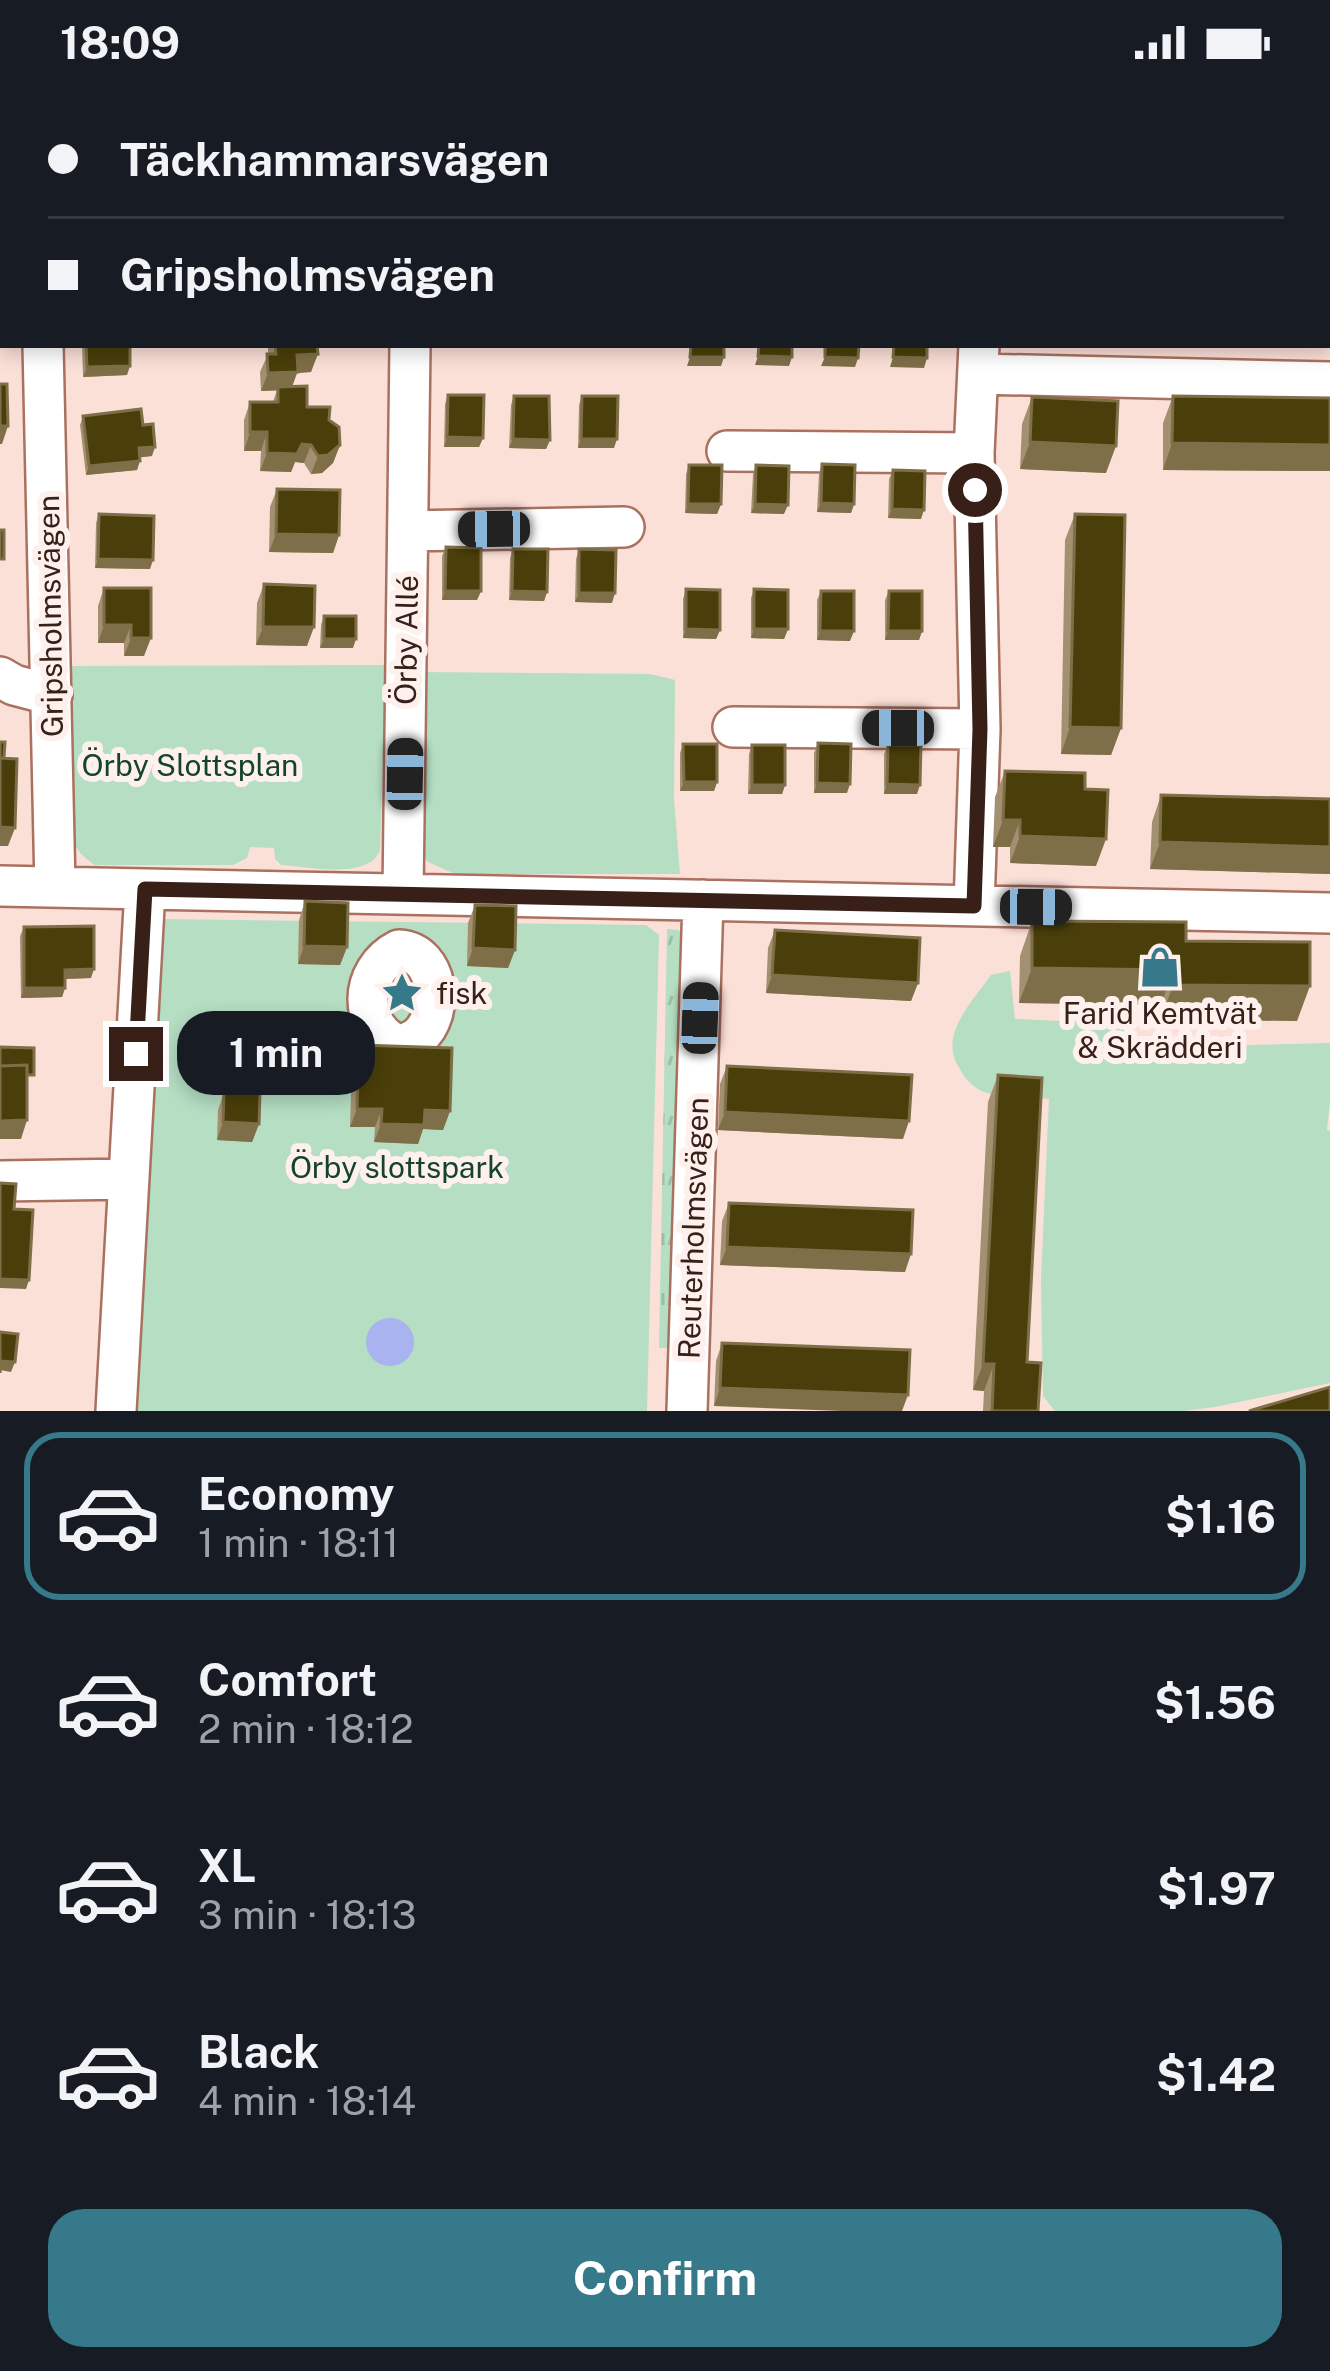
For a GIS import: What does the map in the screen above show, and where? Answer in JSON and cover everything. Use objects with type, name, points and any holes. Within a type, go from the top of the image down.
[{"type":"street","name":"Gripsholmsvägen","points":[[43,348],[55,886]]},
{"type":"street","name":"Örby Allé","points":[[404,950],[410,348]]},
{"type":"street","points":[[974,906],[980,729],[974,453],[978,360],[1330,382]]},
{"type":"street","points":[[727,452],[974,453]]},
{"type":"street","name":"Örby Allé","points":[[408,531],[624,527]]},
{"type":"street","points":[[0,677],[52,695]]},
{"type":"street","points":[[733,727],[980,729]]},
{"type":"street","points":[[0,886],[1330,913]]},
{"type":"street","points":[[116,1411],[145,889]]},
{"type":"street","name":"Reuterholmsvägen","points":[[687,1411],[703,900]]},
{"type":"street","points":[[0,1181],[129,1179]]},
{"type":"green space","name":"Örby Slottsplan","points":[[386,665],[380,850],[364,865],[337,870],[281,865],[274,848],[250,847],[247,858],[233,865],[94,865],[73,843],[68,666]]},
{"type":"green space","points":[[417,672],[650,674],[675,680],[674,799],[680,874],[455,874],[428,862],[420,852]]},
{"type":"green space","name":"Örby slottspark","points":[[157,919],[646,925],[659,935],[647,1411],[131,1411]]},
{"type":"green space","points":[[667,929],[679,930],[684,941],[675,1348],[659,1348]]},
{"type":"green space","points":[[1010,971],[1015,1019],[1128,1024],[1130,1048],[1330,1043],[1330,1383],[1183,1411],[1055,1411],[1043,1396],[1041,1279],[1049,1099],[984,1092],[966,1078],[953,1054],[955,1030],[968,1007],[991,975]]},
{"type":"water","points":[[390,1318],[407,1325],[414,1342],[407,1359],[390,1366],[373,1359],[366,1342],[373,1325]]},
{"type":"building","points":[[86,348],[130,348],[130,366],[87,367]]},
{"type":"building","points":[[275,348],[317,348],[318,354],[297,355],[298,372],[268,373],[267,354],[276,354]]},
{"type":"building","points":[[691,348],[724,348],[724,357],[690,357]]},
{"type":"building","points":[[759,348],[792,348],[792,357],[758,356]]},
{"type":"building","points":[[825,348],[859,348],[858,358],[825,357]]},
{"type":"building","points":[[894,348],[927,348],[927,358],[893,357]]},
{"type":"building","points":[[0,384],[7,384],[8,426],[0,426]]},
{"type":"building","points":[[307,386],[307,407],[330,407],[329,420],[339,427],[340,445],[328,455],[318,456],[311,445],[302,444],[297,454],[267,453],[267,432],[250,432],[250,402],[278,402],[278,387]]},
{"type":"building","points":[[448,395],[484,395],[483,438],[447,437]]},
{"type":"building","points":[[514,396],[549,396],[550,440],[513,439]]},
{"type":"building","points":[[582,396],[618,396],[617,439],[581,439]]},
{"type":"building","points":[[1173,396],[1330,398],[1330,445],[1172,443]]},
{"type":"building","points":[[1032,397],[1118,401],[1116,446],[1030,442]]},
{"type":"building","points":[[141,409],[143,425],[153,424],[155,447],[139,448],[140,461],[89,466],[83,416]]},
{"type":"building","points":[[822,464],[855,465],[854,504],[821,503]]},
{"type":"building","points":[[689,465],[722,465],[721,504],[688,504]]},
{"type":"building","points":[[756,465],[789,466],[788,505],[755,504]]},
{"type":"building","points":[[893,470],[925,471],[924,510],[892,509]]},
{"type":"building","points":[[277,489],[340,490],[339,535],[276,534]]},
{"type":"building","points":[[99,514],[154,516],[153,560],[98,559]]},
{"type":"building","points":[[1075,514],[1125,515],[1121,728],[1070,727]]},
{"type":"building","points":[[0,530],[4,530],[4,559],[0,559]]},
{"type":"building","points":[[446,547],[481,548],[481,591],[445,591]]},
{"type":"building","points":[[513,549],[548,549],[547,592],[512,591]]},
{"type":"building","points":[[579,549],[616,550],[615,593],[579,593]]},
{"type":"building","points":[[264,584],[315,586],[314,627],[263,627]]},
{"type":"building","points":[[104,588],[151,588],[151,638],[131,638],[131,625],[104,625]]},
{"type":"building","points":[[686,589],[720,590],[720,630],[686,629]]},
{"type":"building","points":[[754,589],[788,590],[788,629],[754,629]]},
{"type":"building","points":[[821,591],[854,591],[854,631],[820,631]]},
{"type":"building","points":[[889,591],[922,591],[922,631],[888,631]]},
{"type":"building","points":[[324,616],[356,616],[356,639],[324,639]]},
{"type":"building","points":[[818,743],[851,744],[850,784],[817,783]]},
{"type":"building","points":[[683,744],[717,744],[717,782],[684,782]]},
{"type":"building","points":[[752,745],[785,745],[785,785],[752,785]]},
{"type":"building","points":[[888,745],[921,745],[920,785],[887,784]]},
{"type":"building","points":[[0,758],[17,759],[15,828],[0,827]]},
{"type":"building","points":[[1005,771],[1085,773],[1085,789],[1108,790],[1106,839],[1020,836],[1020,820],[1003,820]]},
{"type":"building","points":[[1161,795],[1330,799],[1330,847],[1160,842]]},
{"type":"building","points":[[305,901],[348,903],[347,947],[304,946]]},
{"type":"building","points":[[475,905],[516,906],[515,950],[473,948]]},
{"type":"building","points":[[1032,921],[1186,922],[1186,941],[1310,942],[1310,986],[1173,985],[1173,970],[1032,968]]},
{"type":"building","points":[[94,926],[94,969],[65,970],[65,988],[24,988],[24,927]]},
{"type":"building","points":[[775,930],[920,938],[918,983],[772,975]]},
{"type":"building","points":[[359,1045],[452,1048],[450,1111],[425,1110],[424,1125],[381,1124],[382,1109],[357,1109]]},
{"type":"building","points":[[0,1047],[34,1048],[34,1075],[27,1075],[27,1065],[0,1066]]},
{"type":"building","points":[[27,1065],[27,1120],[0,1121],[0,1066]]},
{"type":"building","points":[[727,1066],[912,1075],[909,1121],[725,1112]]},
{"type":"building","points":[[998,1075],[1042,1078],[1027,1362],[1041,1363],[1038,1411],[992,1411],[994,1364],[983,1364]]},
{"type":"building","points":[[224,1092],[260,1093],[259,1124],[223,1122]]},
{"type":"building","points":[[0,1183],[16,1184],[14,1209],[33,1210],[29,1280],[0,1279]]},
{"type":"building","points":[[729,1203],[913,1210],[911,1254],[727,1247]]},
{"type":"building","points":[[0,1332],[18,1334],[15,1362],[1,1361],[0,1373]]},
{"type":"building","points":[[722,1343],[910,1350],[908,1395],[720,1388]]},
{"type":"building","points":[[1330,1387],[1330,1411],[1249,1411]]},
{"type":"place","name":"Farid Kemtvät & Skrädderi","points":[[1160,967]]},
{"type":"place","name":"fisk","points":[[402,993]]},
{"type":"route","points":[[136,1054],[145,889],[974,906],[980,729],[975,490]]}]
